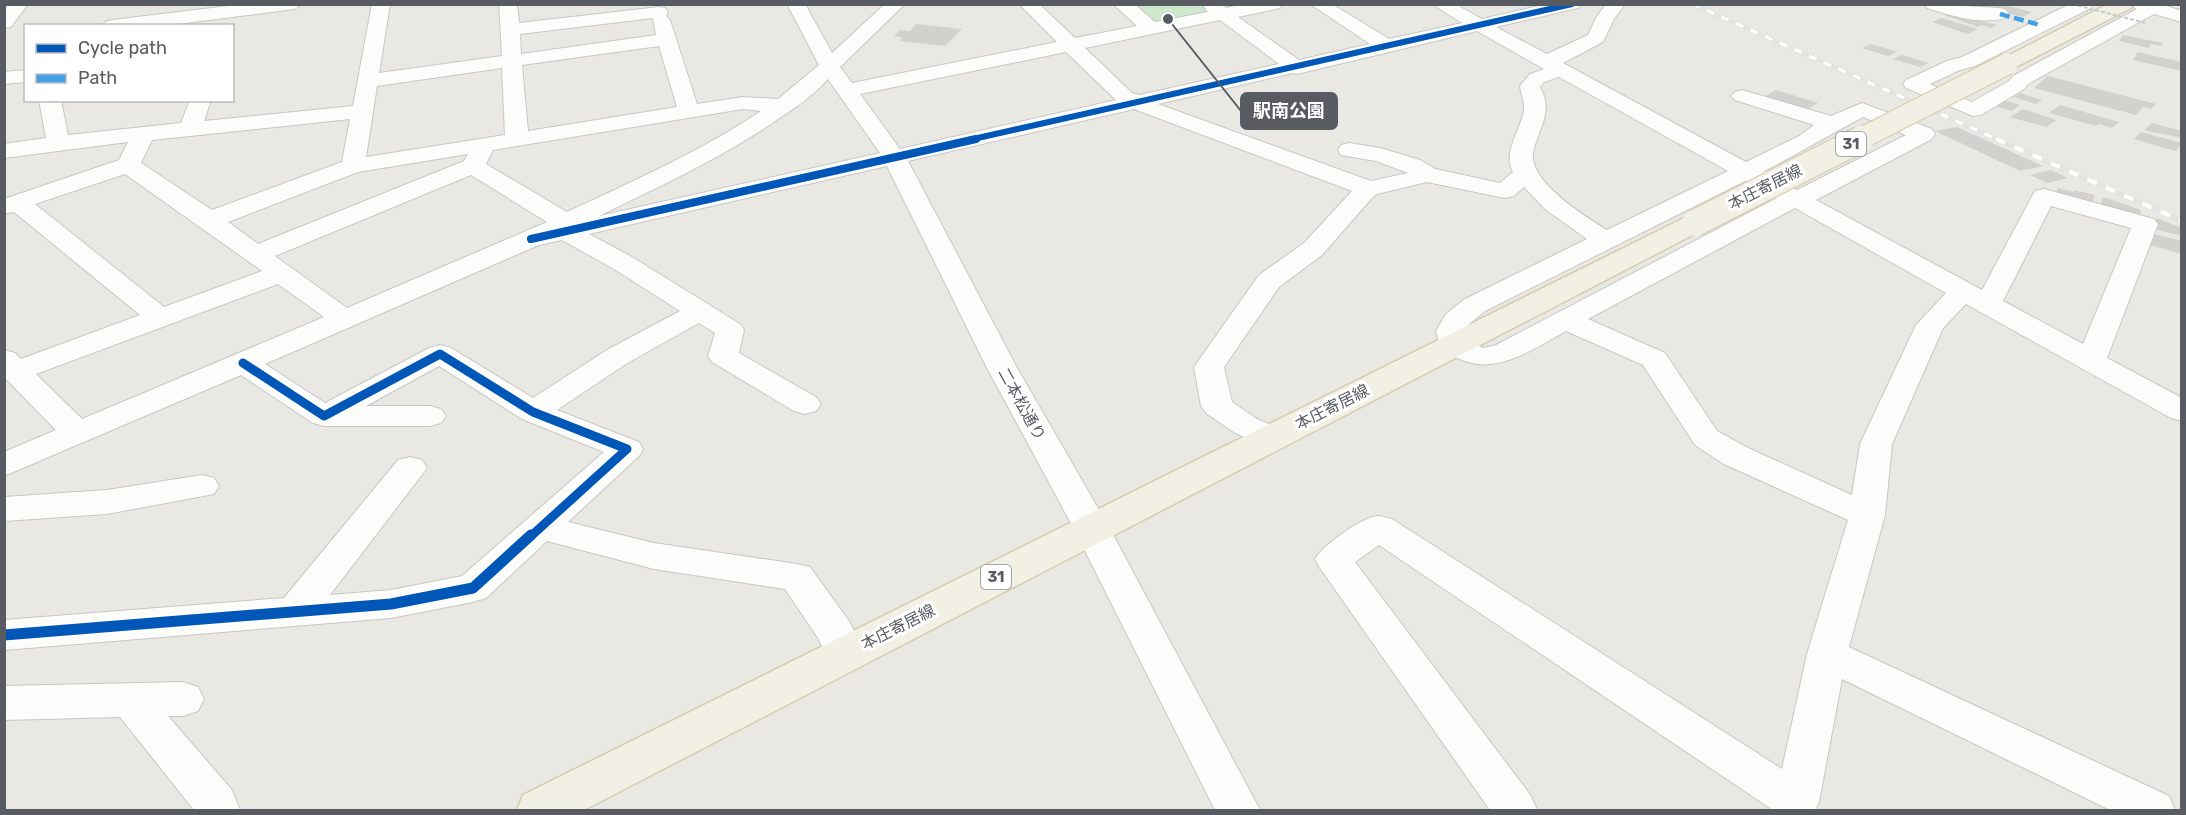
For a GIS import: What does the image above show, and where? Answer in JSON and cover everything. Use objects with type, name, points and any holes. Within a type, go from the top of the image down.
[{"type":"main road","name":"本庄寄居線","points":[[540,810],[2124,4]]},
{"type":"street","points":[[8,33],[19,4]]},
{"type":"street","points":[[143,24],[235,18],[294,4]]},
{"type":"street","points":[[353,166],[381,4]]},
{"type":"street","points":[[508,4],[517,140]]},
{"type":"street","points":[[509,30],[678,4]]},
{"type":"street","name":"二本松通り","points":[[796,4],[829,66],[895,158],[1001,366],[1092,529],[1238,810]]},
{"type":"street","points":[[566,227],[718,147],[783,106],[816,80],[896,4]]},
{"type":"street","points":[[1028,4],[1125,97],[1369,189]]},
{"type":"street","points":[[1122,4],[1152,30]]},
{"type":"street","points":[[847,90],[1152,30],[1216,9],[1274,4]]},
{"type":"street","points":[[1319,4],[1388,47]]},
{"type":"street","points":[[1442,4],[2181,411]]},
{"type":"street","points":[[4,465],[531,239],[566,227],[895,158],[1572,4]]},
{"type":"street","points":[[1605,239],[1582,226],[1553,204],[1525,174],[1520,160],[1535,104],[1530,86],[1558,58],[1596,38],[1605,18],[1616,4]]},
{"type":"street","points":[[1933,4],[1965,14],[2000,14]]},
{"type":"street","points":[[2085,4],[1968,62],[1954,65],[1913,84],[1972,110],[2017,85],[2030,75],[2145,12],[2181,17]]},
{"type":"street","points":[[657,8],[689,112]]},
{"type":"street","points":[[1216,9],[1298,68]]},
{"type":"street","points":[[368,81],[667,39]]},
{"type":"street","points":[[4,78],[24,76]]},
{"type":"street","points":[[1742,96],[1834,124]]},
{"type":"street","points":[[50,102],[58,143]]},
{"type":"street","points":[[190,129],[200,102]]},
{"type":"street","points":[[256,254],[517,140],[743,103],[783,106]]},
{"type":"street","points":[[1862,109],[1924,135],[1777,207],[1498,355],[1481,357],[1454,346],[1450,331],[1456,320],[1475,304],[1745,171],[1807,141],[1815,133],[1862,109]]},
{"type":"street","points":[[4,152],[58,143],[363,111]]},
{"type":"street","points":[[11,204],[128,165],[144,134]]},
{"type":"street","points":[[1349,150],[1380,155],[1412,165],[1427,175],[1504,191],[1525,174]]},
{"type":"street","points":[[209,220],[353,166],[479,155],[566,227],[730,330],[723,356],[805,404]]},
{"type":"street","points":[[128,165],[209,220],[344,320]]},
{"type":"street","points":[[1271,437],[1246,426],[1217,406],[1209,367],[1269,281],[1313,249],[1342,215],[1369,189],[1427,175]]},
{"type":"street","points":[[1515,810],[1333,560],[1379,528],[1794,806],[1827,654],[1868,515],[1876,444],[1882,429],[1930,325],[1975,297],[2044,196],[2145,224],[2091,361]]},
{"type":"street","points":[[11,204],[160,318]]},
{"type":"street","points":[[78,434],[10,365],[160,318],[282,273]]},
{"type":"street","points":[[533,412],[618,356],[700,311]]},
{"type":"street","points":[[1566,320],[1654,359],[1706,438],[1736,456],[1868,515]]},
{"type":"street","points":[[4,635],[392,604],[473,588],[627,449],[533,412],[441,354],[324,416]]},
{"type":"street","points":[[243,363],[324,416],[430,416]]},
{"type":"street","points":[[294,613],[410,468]]},
{"type":"street","points":[[4,509],[106,502],[202,486]]},
{"type":"street","points":[[541,527],[654,555],[797,577],[835,632],[845,653]]},
{"type":"street","points":[[1827,654],[2153,810]]},
{"type":"street","points":[[4,703],[183,699]]},
{"type":"street","points":[[131,701],[216,804],[218,810]]},
{"type":"path","points":[[2072,4],[2145,12]]},
{"type":"green space","points":[[1127,5],[1205,5],[1213,10],[1159,26]]},
{"type":"building","points":[[1985,4],[2001,4],[2032,12],[2023,17],[1980,7]]},
{"type":"building","points":[[1950,13],[1997,25],[1992,28],[1981,25],[1978,27],[1944,15]]},
{"type":"building","points":[[1941,18],[1978,29],[1967,34],[1932,22]]},
{"type":"building","points":[[916,24],[962,29],[945,46],[899,41],[903,37],[894,36],[900,30],[910,31]]},
{"type":"building","points":[[2123,35],[2163,43],[2161,46],[2151,44],[2149,48],[2119,41]]},
{"type":"building","points":[[1871,44],[1897,52],[1888,56],[1862,48]]},
{"type":"building","points":[[2138,52],[2182,62],[2182,71],[2133,60]]},
{"type":"building","points":[[1902,55],[1929,63],[1920,67],[1893,59]]},
{"type":"building","points":[[2048,76],[2156,104],[2151,109],[2143,107],[2136,115],[2034,88]]},
{"type":"building","points":[[1776,90],[1818,103],[1806,110],[1764,97]]},
{"type":"building","points":[[2020,93],[2042,100],[2036,104],[2014,97]]},
{"type":"building","points":[[2003,100],[2020,105],[2012,111],[1995,106]]},
{"type":"building","points":[[2060,105],[2119,122],[2112,128],[2099,124],[2096,126],[2049,113]]},
{"type":"building","points":[[2023,109],[2057,120],[2046,127],[2010,117]]},
{"type":"building","points":[[2152,123],[2182,131],[2182,138],[2144,130]]},
{"type":"building","points":[[1957,127],[2043,166],[2020,171],[1935,131]]},
{"type":"building","points":[[2141,132],[2182,144],[2175,151],[2134,139]]},
{"type":"building","points":[[2051,170],[2068,178],[2047,183],[2030,175]]},
{"type":"building","points":[[2058,188],[2095,195],[2092,202],[2056,193]]},
{"type":"building","points":[[2103,197],[2141,210],[2140,215],[2100,206]]},
{"type":"building","points":[[2157,218],[2182,228],[2182,236],[2154,229]]},
{"type":"building","points":[[2150,233],[2182,241],[2182,254],[2146,244]]},
{"type":"railway","points":[[1692,4],[1999,140]]},
{"type":"railway","points":[[1996,139],[2182,221]]},
{"type":"marked path","points":[[2000,14],[2040,25]]},
{"type":"cycle path","points":[[531,239],[1572,4]]},
{"type":"cycle path","points":[[4,635],[391,604],[473,588],[627,449],[533,412],[440,354],[324,416],[243,363]]},
{"type":"place","name":"駅南公園","points":[[1168,19]]}]
